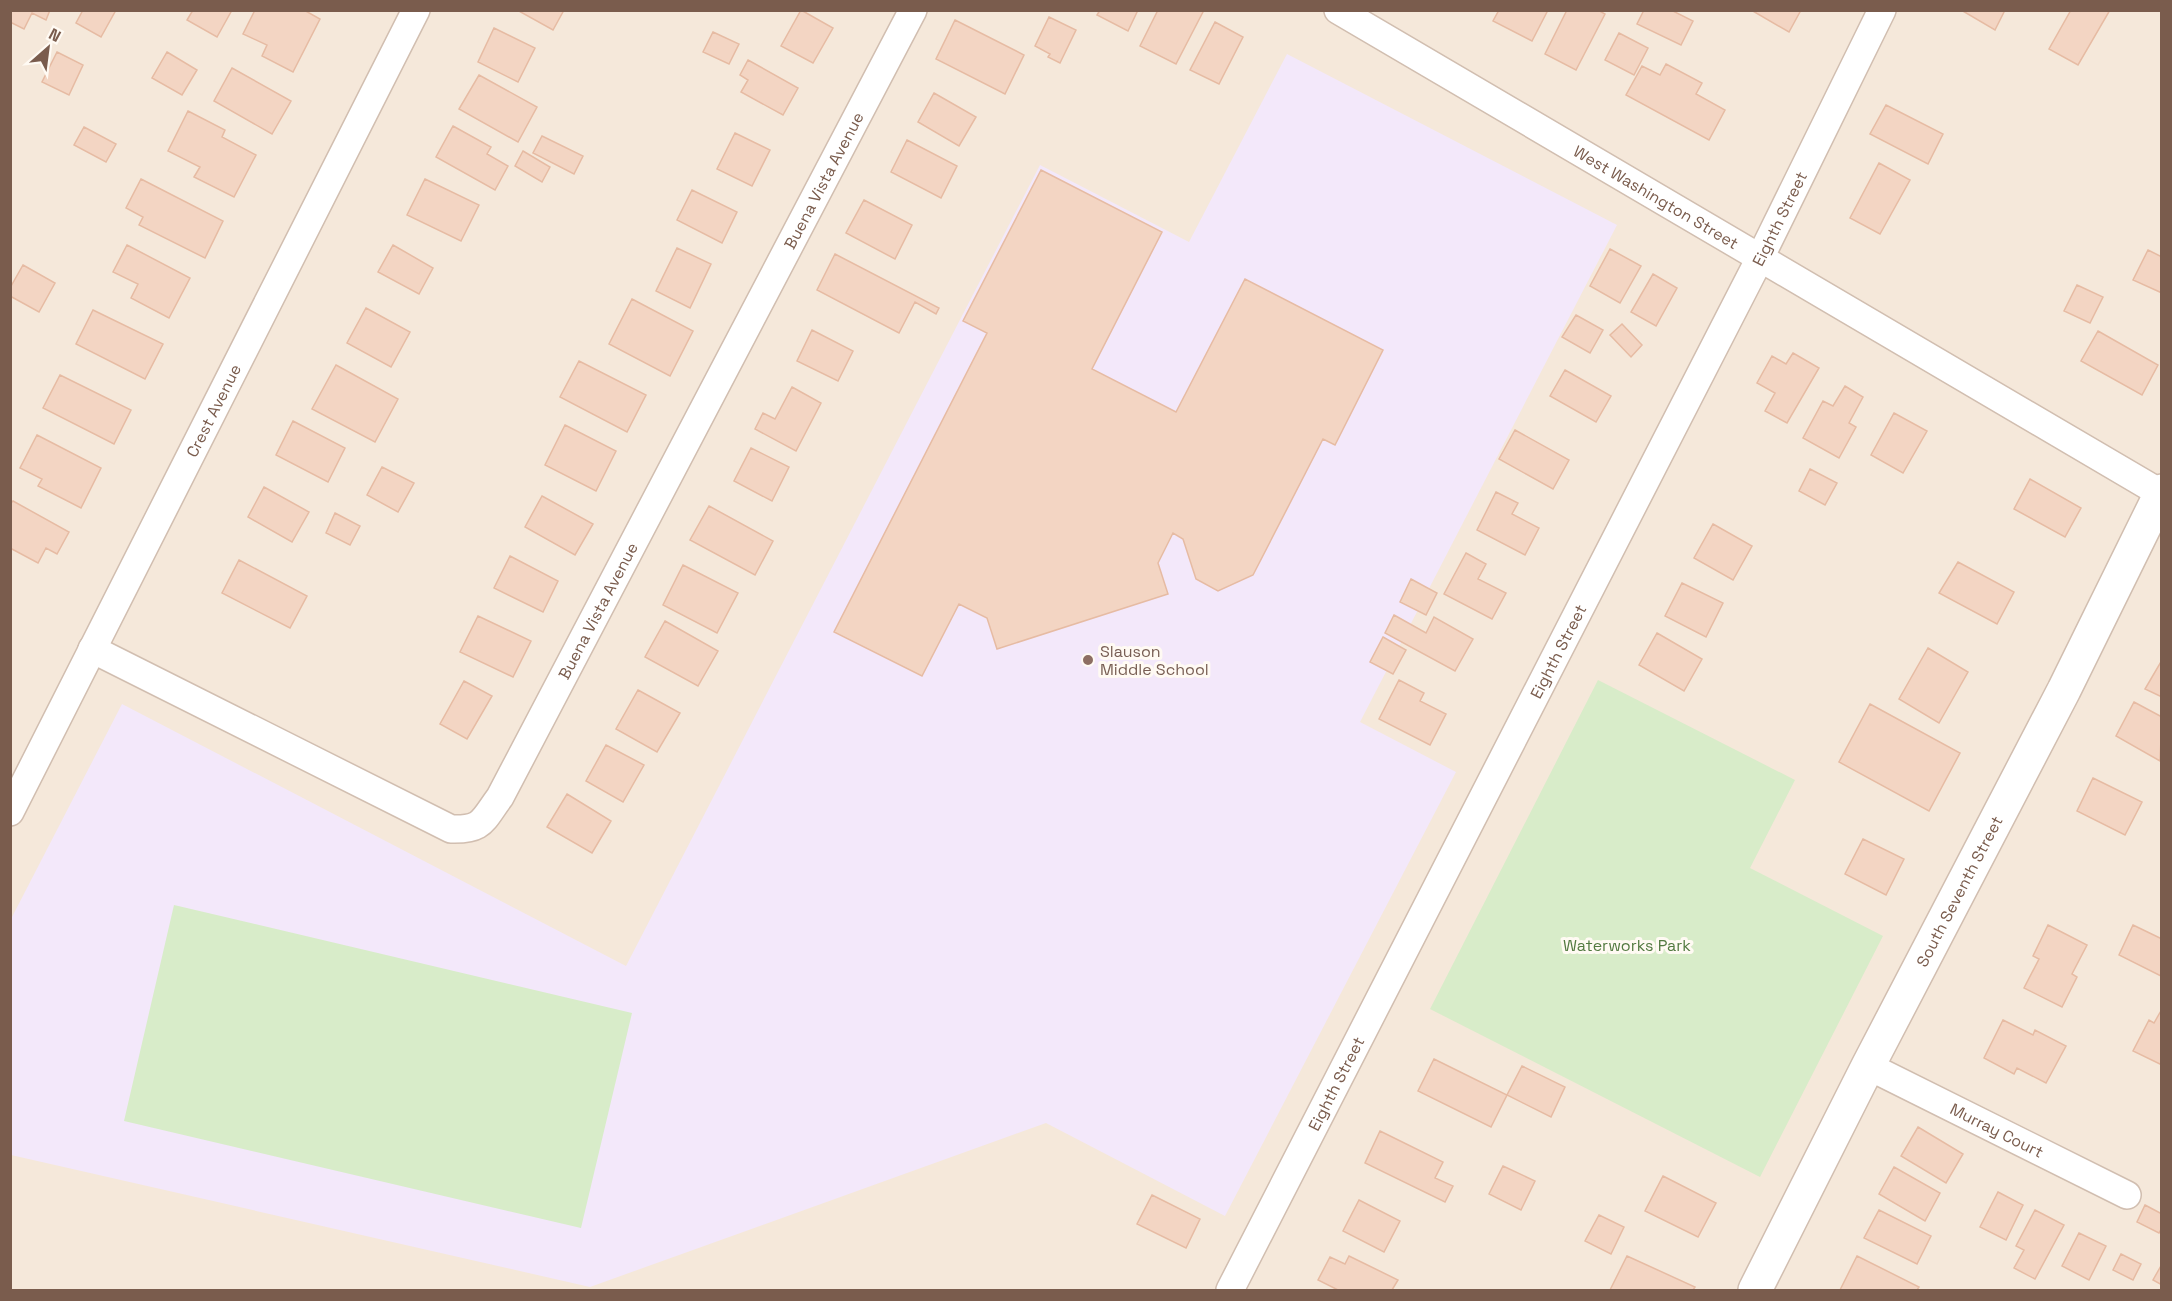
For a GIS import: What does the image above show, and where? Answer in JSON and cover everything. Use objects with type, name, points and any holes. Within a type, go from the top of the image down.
[{"type":"street","name":"Crest Avenue","points":[[10,812],[416,10]]},
{"type":"street","name":"Buena Vista Avenue","points":[[92,649],[451,829],[469,830],[479,825],[500,797],[913,10]]},
{"type":"street","name":"Eighth Street","points":[[1230,1290],[1760,258],[1882,10]]},
{"type":"street","name":"West Washington Street","points":[[1343,12],[2161,493]]},
{"type":"street","name":"South Seventh Street","points":[[1755,1290],[1868,1066],[2064,690],[2161,493]]},
{"type":"street","name":"Murray Court","points":[[1868,1066],[2127,1195]]},
{"type":"shaded area","points":[[11,11],[2161,11],[2161,1290],[11,1290]]},
{"type":"shaded area","name":"Slauson Middle School","points":[[1287,54],[1617,225],[1360,722],[1456,772],[1225,1216],[1046,1123],[590,1287],[11,1155],[11,919],[122,704],[626,966],[1040,165],[1189,242]]},
{"type":"green space","name":"Waterworks Park","points":[[1598,680],[1795,780],[1750,868],[1883,936],[1760,1177],[1430,1009]]},
{"type":"green space","points":[[174,905],[632,1013],[581,1228],[124,1121]]},
{"type":"building","points":[[10,10],[50,10],[46,20],[32,13],[24,29],[10,22]]},
{"type":"building","points":[[83,10],[116,10],[101,37],[76,23]]},
{"type":"building","points":[[193,10],[232,10],[217,37],[187,20]]},
{"type":"building","points":[[255,10],[304,10],[320,19],[293,72],[262,56],[267,45],[243,34]]},
{"type":"building","points":[[517,10],[564,10],[553,30]]},
{"type":"building","points":[[801,10],[833,28],[813,63],[781,46]]},
{"type":"building","points":[[1100,10],[1138,10],[1128,31],[1097,15]]},
{"type":"building","points":[[1158,10],[1204,10],[1176,64],[1140,46]]},
{"type":"building","points":[[1499,10],[1548,10],[1532,41],[1493,21]]},
{"type":"building","points":[[1567,10],[1598,10],[1605,14],[1576,70],[1545,54]]},
{"type":"building","points":[[1644,10],[1671,10],[1693,21],[1681,45],[1637,24]]},
{"type":"building","points":[[1751,10],[1801,10],[1789,32]]},
{"type":"building","points":[[1961,10],[2005,10],[1995,30]]},
{"type":"building","points":[[2071,10],[2110,10],[2078,65],[2049,49]]},
{"type":"building","points":[[1049,17],[1076,30],[1060,63],[1048,57],[1050,54],[1035,46]]},
{"type":"building","points":[[955,20],[1024,55],[1005,94],[936,59]]},
{"type":"building","points":[[1215,22],[1243,37],[1219,84],[1190,70]]},
{"type":"building","points":[[494,28],[535,48],[518,82],[478,62]]},
{"type":"building","points":[[713,32],[739,44],[729,64],[703,52]]},
{"type":"building","points":[[1619,33],[1648,48],[1634,75],[1605,60]]},
{"type":"building","points":[[57,52],[83,65],[69,95],[42,82]]},
{"type":"building","points":[[167,52],[197,70],[182,95],[152,78]]},
{"type":"building","points":[[748,60],[798,88],[783,115],[741,92],[748,80],[740,75]]},
{"type":"building","points":[[1666,64],[1702,83],[1696,94],[1725,110],[1709,140],[1626,95],[1642,66],[1660,75]]},
{"type":"building","points":[[232,68],[291,101],[272,134],[214,101]]},
{"type":"building","points":[[479,75],[537,107],[518,142],[459,109]]},
{"type":"building","points":[[934,93],[976,117],[959,146],[918,122]]},
{"type":"building","points":[[1886,105],[1943,134],[1928,164],[1870,134]]},
{"type":"building","points":[[188,111],[225,130],[222,137],[256,155],[234,197],[194,177],[200,167],[168,151]]},
{"type":"building","points":[[453,126],[491,147],[487,154],[508,166],[495,190],[436,157]]},
{"type":"building","points":[[84,127],[116,144],[106,162],[74,145]]},
{"type":"building","points":[[735,133],[770,150],[752,186],[717,169]]},
{"type":"building","points":[[542,136],[583,156],[574,174],[533,153]]},
{"type":"building","points":[[907,140],[957,166],[941,198],[891,172]]},
{"type":"building","points":[[523,151],[550,167],[542,182],[515,166]]},
{"type":"building","points":[[1879,163],[1910,180],[1880,234],[1850,218]]},
{"type":"building","name":"Slauson Middle School","points":[[1041,170],[1162,232],[1092,369],[1176,412],[1245,279],[1383,350],[1335,445],[1323,439],[1253,575],[1218,591],[1196,579],[1183,539],[1173,533],[1158,563],[1168,594],[997,649],[987,618],[959,604],[922,676],[834,632],[987,333],[963,321]]},
{"type":"building","points":[[141,179],[223,221],[205,258],[139,225],[143,217],[126,208]]},
{"type":"building","points":[[425,179],[479,205],[461,241],[407,215]]},
{"type":"building","points":[[692,190],[737,212],[722,243],[677,220]]},
{"type":"building","points":[[864,200],[912,225],[895,259],[846,233]]},
{"type":"building","points":[[127,245],[190,278],[169,318],[131,298],[138,284],[113,272]]},
{"type":"building","points":[[393,245],[433,268],[419,294],[378,272]]},
{"type":"building","points":[[677,248],[711,264],[690,308],[656,291]]},
{"type":"building","points":[[1610,249],[1641,266],[1620,303],[1590,286]]},
{"type":"building","points":[[2148,250],[2162,257],[2162,293],[2133,280]]},
{"type":"building","points":[[835,254],[939,308],[936,314],[915,302],[899,333],[817,290]]},
{"type":"building","points":[[23,265],[55,283],[39,312],[10,296],[10,288]]},
{"type":"building","points":[[1653,274],[1677,288],[1656,326],[1631,312]]},
{"type":"building","points":[[2077,285],[2103,297],[2090,323],[2064,311]]},
{"type":"building","points":[[632,299],[693,331],[670,376],[609,344]]},
{"type":"building","points":[[366,308],[410,332],[391,367],[347,343]]},
{"type":"building","points":[[93,310],[163,344],[145,379],[76,344]]},
{"type":"building","points":[[1576,315],[1603,330],[1590,353],[1562,337]]},
{"type":"building","points":[[1622,324],[1642,345],[1631,357],[1610,335]]},
{"type":"building","points":[[812,330],[853,351],[838,381],[797,361]]},
{"type":"building","points":[[2098,331],[2158,365],[2142,395],[2081,361]]},
{"type":"building","points":[[1793,353],[1819,368],[1787,423],[1765,411],[1775,393],[1757,383],[1772,356],[1786,364]]},
{"type":"building","points":[[579,361],[646,395],[627,432],[560,397]]},
{"type":"building","points":[[336,365],[398,399],[375,442],[312,409]]},
{"type":"building","points":[[1565,370],[1611,396],[1596,422],[1550,396]]},
{"type":"building","points":[[60,375],[131,410],[114,444],[43,408]]},
{"type":"building","points":[[1845,386],[1863,397],[1849,423],[1856,427],[1839,458],[1803,438],[1823,401],[1833,406]]},
{"type":"building","points":[[792,387],[821,403],[796,451],[755,429],[763,413],[775,419]]},
{"type":"building","points":[[1894,413],[1927,431],[1903,473],[1871,455]]},
{"type":"building","points":[[293,421],[345,448],[328,482],[276,455]]},
{"type":"building","points":[[565,425],[616,451],[596,491],[545,465]]},
{"type":"building","points":[[1515,430],[1569,460],[1553,489],[1499,459]]},
{"type":"building","points":[[37,435],[101,468],[81,508],[38,486],[42,479],[20,468]]},
{"type":"building","points":[[751,448],[789,467],[772,501],[734,481]]},
{"type":"building","points":[[382,467],[414,483],[398,512],[367,495]]},
{"type":"building","points":[[1810,469],[1837,483],[1825,505],[1799,491]]},
{"type":"building","points":[[2030,479],[2081,508],[2065,537],[2014,509]]},
{"type":"building","points":[[264,487],[309,512],[292,542],[248,517]]},
{"type":"building","points":[[1496,492],[1518,503],[1512,514],[1539,528],[1525,555],[1477,530]]},
{"type":"building","points":[[542,496],[593,524],[575,555],[525,527]]},
{"type":"building","points":[[13,501],[69,532],[57,554],[46,548],[38,563],[10,548],[10,504]]},
{"type":"building","points":[[709,506],[773,541],[755,575],[690,540]]},
{"type":"building","points":[[335,513],[360,526],[350,545],[326,533]]},
{"type":"building","points":[[1713,524],[1752,546],[1733,580],[1694,558]]},
{"type":"building","points":[[1466,553],[1486,564],[1478,579],[1506,593],[1492,619],[1444,594]]},
{"type":"building","points":[[510,556],[558,581],[543,612],[494,588]]},
{"type":"building","points":[[239,560],[307,596],[290,628],[222,593]]},
{"type":"building","points":[[1958,562],[2014,592],[1997,624],[1939,593]]},
{"type":"building","points":[[683,565],[738,593],[717,633],[663,605]]},
{"type":"building","points":[[1411,579],[1437,593],[1426,615],[1400,602]]},
{"type":"building","points":[[1682,583],[1723,603],[1706,637],[1665,616]]},
{"type":"building","points":[[1394,615],[1426,633],[1434,617],[1473,639],[1455,671],[1385,633]]},
{"type":"building","points":[[478,616],[531,641],[513,677],[460,652]]},
{"type":"building","points":[[665,621],[718,651],[698,686],[645,657]]},
{"type":"building","points":[[1657,633],[1702,659],[1684,691],[1639,665]]},
{"type":"building","points":[[1383,637],[1406,650],[1393,674],[1370,662]]},
{"type":"building","points":[[1928,648],[1968,672],[1939,723],[1899,699]]},
{"type":"building","points":[[2162,660],[2162,697],[2145,689]]},
{"type":"building","points":[[1399,680],[1424,693],[1420,701],[1446,714],[1430,745],[1379,719]]},
{"type":"building","points":[[464,681],[492,696],[467,739],[440,724]]},
{"type":"building","points":[[638,690],[680,713],[657,752],[616,729]]},
{"type":"building","points":[[2134,702],[2162,717],[2160,761],[2116,736]]},
{"type":"building","points":[[1870,704],[1960,753],[1929,811],[1839,762]]},
{"type":"building","points":[[606,745],[644,765],[623,802],[586,781]]},
{"type":"building","points":[[2093,778],[2142,802],[2125,835],[2077,811]]},
{"type":"building","points":[[567,794],[611,821],[592,853],[547,827]]},
{"type":"building","points":[[1863,839],[1904,859],[1886,895],[1845,874]]},
{"type":"building","points":[[2048,925],[2087,945],[2072,974],[2077,977],[2062,1007],[2024,988],[2039,959],[2033,956]]},
{"type":"building","points":[[2133,925],[2162,939],[2161,976],[2119,955]]},
{"type":"building","points":[[2162,1009],[2162,1065],[2133,1051],[2149,1020],[2154,1023]]},
{"type":"building","points":[[2003,1020],[2033,1035],[2035,1030],[2066,1046],[2046,1083],[2017,1068],[2014,1074],[1984,1058]]},
{"type":"building","points":[[1434,1059],[1507,1095],[1491,1127],[1418,1091]]},
{"type":"building","points":[[1522,1066],[1565,1087],[1551,1117],[1507,1095]]},
{"type":"building","points":[[1918,1127],[1963,1154],[1946,1183],[1901,1156]]},
{"type":"building","points":[[1380,1131],[1443,1162],[1435,1178],[1453,1186],[1445,1202],[1365,1163]]},
{"type":"building","points":[[1503,1166],[1535,1181],[1521,1210],[1489,1194]]},
{"type":"building","points":[[1894,1167],[1940,1193],[1925,1221],[1879,1194]]},
{"type":"building","points":[[1663,1176],[1716,1203],[1698,1237],[1645,1211]]},
{"type":"building","points":[[1998,1192],[2023,1205],[2006,1240],[1980,1227]]},
{"type":"building","points":[[1152,1195],[1200,1219],[1186,1248],[1137,1224]]},
{"type":"building","points":[[1359,1200],[1400,1221],[1384,1252],[1343,1231]]},
{"type":"building","points":[[2145,1205],[2162,1214],[2162,1228],[2159,1233],[2137,1222]]},
{"type":"building","points":[[1879,1210],[1931,1236],[1917,1264],[1864,1238]]},
{"type":"building","points":[[2035,1210],[2064,1225],[2035,1279],[2014,1268],[2024,1250],[2016,1246]]},
{"type":"building","points":[[1599,1215],[1624,1227],[1611,1254],[1585,1241]]},
{"type":"building","points":[[2079,1233],[2106,1246],[2089,1280],[2062,1266]]},
{"type":"building","points":[[2121,1254],[2141,1264],[2133,1280],[2113,1270]]},
{"type":"building","points":[[1349,1256],[1398,1280],[1392,1290],[1338,1290],[1318,1280],[1330,1257],[1345,1264]]},
{"type":"building","points":[[1627,1256],[1695,1287],[1693,1290],[1610,1290]]},
{"type":"building","points":[[1857,1256],[1919,1287],[1917,1290],[1840,1290]]},
{"type":"building","points":[[2162,1264],[2162,1285],[2153,1280]]},
{"type":"place","name":"Slauson Middle School","points":[[1088,660]]}]
